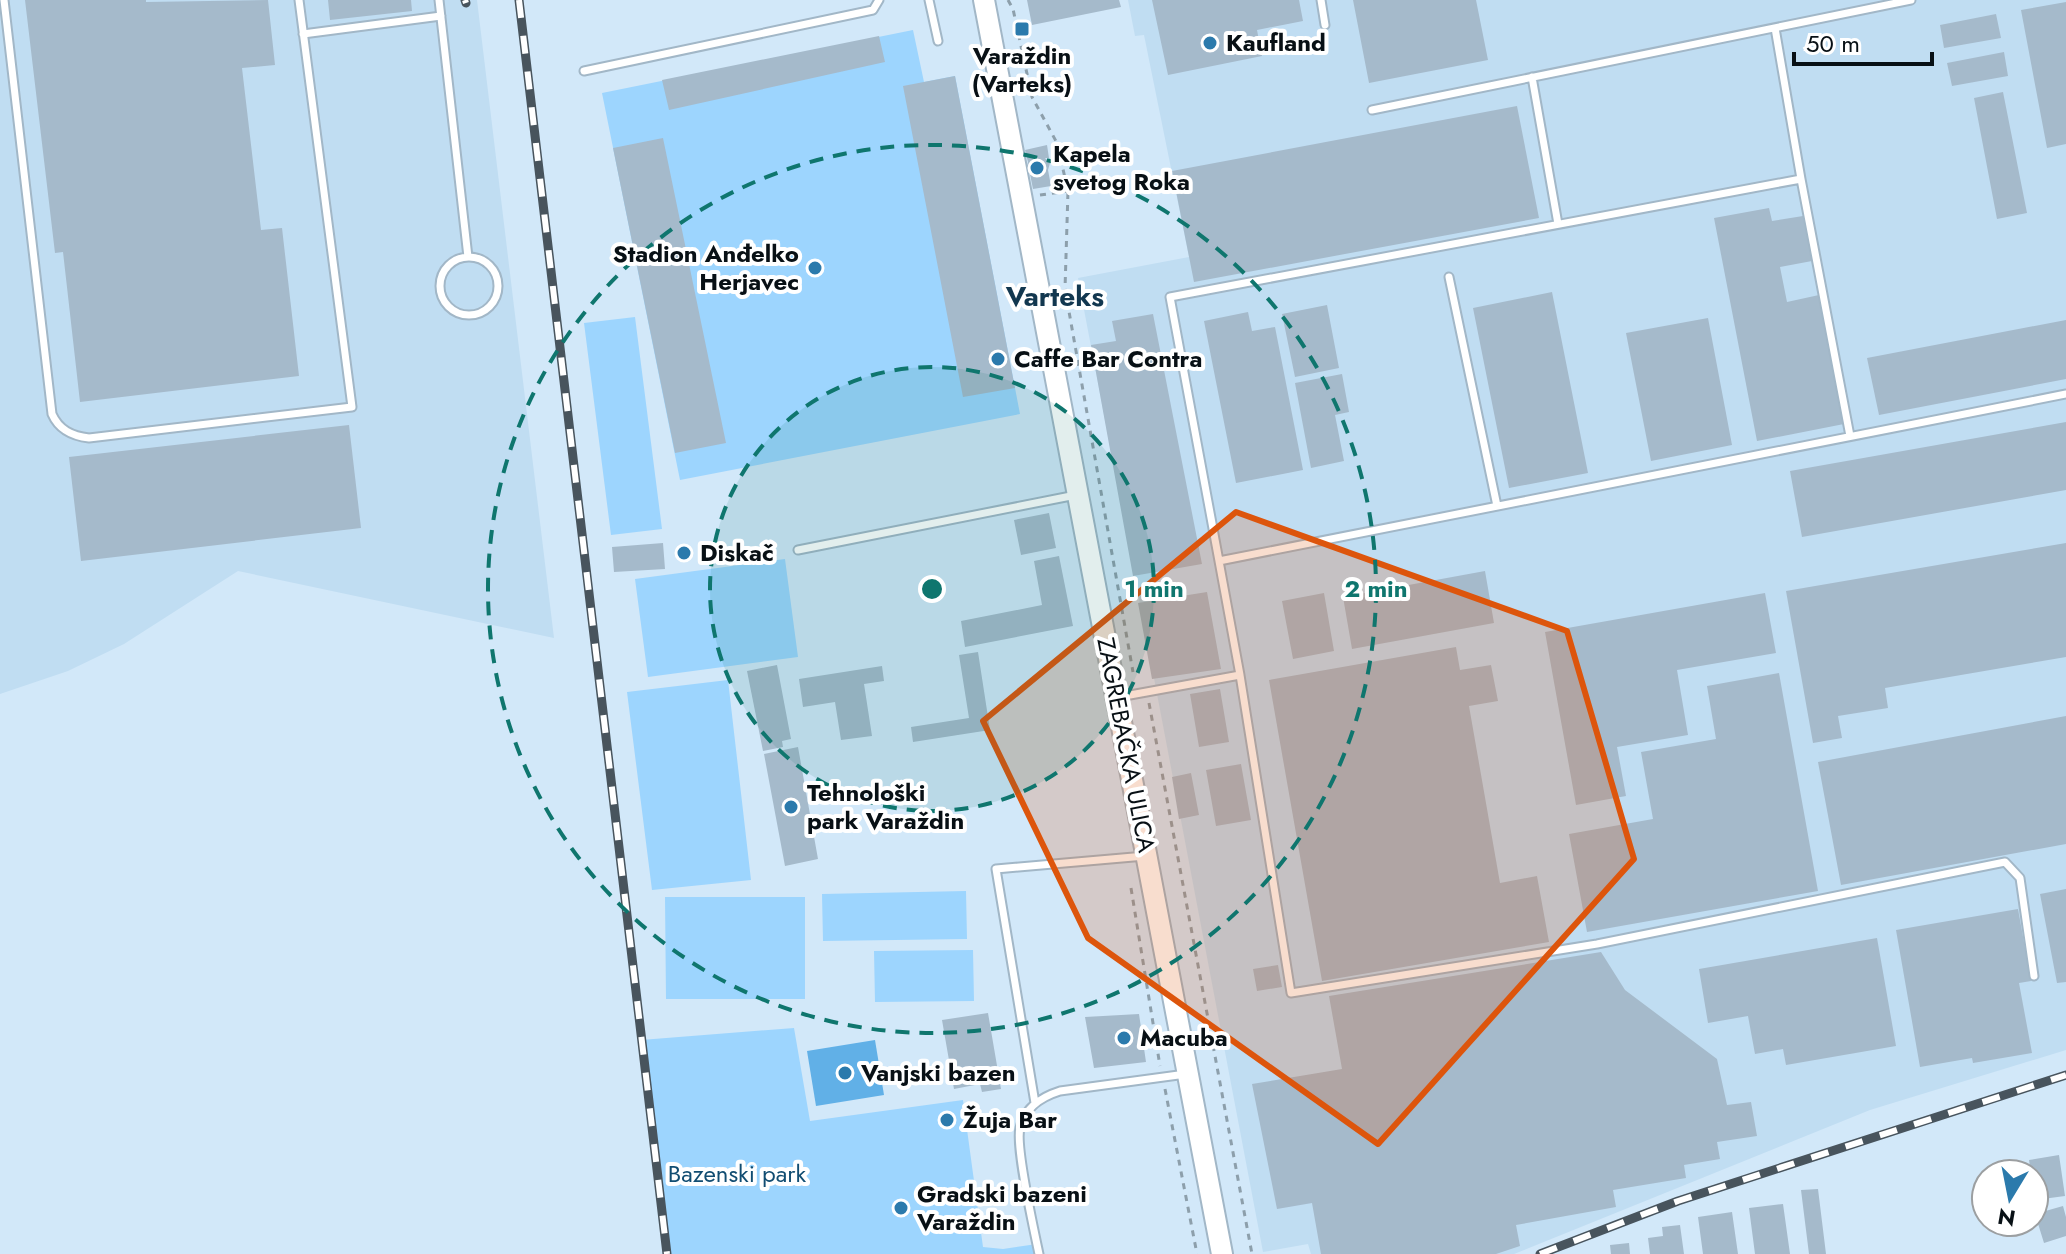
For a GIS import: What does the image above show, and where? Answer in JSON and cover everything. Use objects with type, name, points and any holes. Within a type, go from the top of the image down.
[{"type":"main road","name":"ZAGREBAČKA ULICA","points":[[984,0],[1078,494],[1126,696],[1147,856],[1222,1254]]},
{"type":"lane","points":[[4,0],[52,414],[64,430],[89,438],[352,407],[299,0]]},
{"type":"lane","points":[[439,0],[468,257]]},
{"type":"lane","points":[[584,71],[873,10],[879,0]]},
{"type":"lane","points":[[929,0],[938,41]]},
{"type":"lane","points":[[1321,0],[1325,25]]},
{"type":"lane","points":[[1372,110],[1911,0]]},
{"type":"lane","points":[[303,34],[441,16]]},
{"type":"lane","points":[[1775,28],[1850,436]]},
{"type":"lane","points":[[1532,77],[1558,224]]},
{"type":"lane","points":[[1801,179],[1170,297],[1240,675],[1291,993],[1597,944],[2005,862],[2020,878],[2034,976]]},
{"type":"lane","points":[[468,257],[488,264],[498,284],[496,296],[490,305],[481,312],[469,315],[449,307],[440,287],[441,276],[447,266],[456,259],[468,257]]},
{"type":"lane","points":[[1449,277],[1497,506]]},
{"type":"lane","points":[[1219,561],[2066,394]]},
{"type":"lane","points":[[798,550],[1078,494]]},
{"type":"lane","points":[[1126,696],[1240,675]]},
{"type":"lane","points":[[1035,1103],[996,869],[1147,856]]},
{"type":"lane","points":[[1039,1254],[1018,1135],[1021,1124],[1035,1103],[1060,1091],[1188,1073]]},
{"type":"path","points":[[1008,0],[1013,9],[1032,97],[1057,143],[1068,191],[1065,289],[1126,696]]},
{"type":"path","points":[[1042,187],[1044,194]]},
{"type":"path","points":[[1021,198],[1068,191]]},
{"type":"path","points":[[1147,692],[1252,1254]]},
{"type":"path","points":[[1130,878],[1159,1059]]},
{"type":"path","points":[[1167,1103],[1197,1254]]},
{"type":"highlighted area","points":[[1236,512],[1567,631],[1634,859],[1378,1144],[1088,938],[983,721]]},
{"type":"shaded area","points":[[0,0],[477,0],[554,638],[238,571],[124,644],[68,671],[0,694]]},
{"type":"shaded area","name":"Varteks","points":[[1128,0],[2066,0],[2066,1050],[1870,1110],[1514,1254],[1311,1254],[1308,1244],[1263,1252],[1078,278],[1189,257],[1144,35],[1135,36]]},
{"type":"shaded area","name":"Vanjski bazen","points":[[875,1040],[884,1095],[816,1106],[807,1051]]},
{"type":"green space","name":"Stadion Anđelko Herjavec","points":[[913,30],[924,82],[955,76],[1020,414],[680,480],[602,93]]},
{"type":"green space","points":[[635,317],[662,529],[611,535],[584,323]]},
{"type":"green space","points":[[785,559],[798,657],[648,677],[635,579]]},
{"type":"green space","points":[[728,680],[751,880],[652,890],[627,692]]},
{"type":"green space","points":[[966,891],[967,939],[823,941],[822,894]]},
{"type":"green space","points":[[665,897],[805,897],[805,999],[666,999]]},
{"type":"green space","points":[[973,950],[974,1001],[875,1002],[874,951]]},
{"type":"green space","name":"Bazenski park","points":[[794,1028],[810,1121],[963,1100],[983,1247],[1003,1249],[1037,1244],[1039,1254],[667,1254],[641,1040]]},
{"type":"building","points":[[25,0],[268,0],[275,65],[242,68],[261,230],[282,228],[299,376],[80,402],[63,252],[55,253]]},
{"type":"building","points":[[328,0],[411,0],[412,11],[330,20]]},
{"type":"building","points":[[1027,0],[1119,0],[1121,7],[1032,25]]},
{"type":"building","name":"Kaufland","points":[[1152,0],[1299,0],[1303,21],[1257,30],[1262,56],[1168,75]]},
{"type":"building","points":[[1353,0],[1476,0],[1488,60],[1369,83]]},
{"type":"building","points":[[2066,2],[2066,144],[2047,148],[2021,10]]},
{"type":"building","points":[[1996,14],[2001,38],[1944,48],[1940,25]]},
{"type":"building","points":[[879,36],[885,62],[669,110],[662,80]]},
{"type":"building","points":[[2004,52],[2008,76],[1952,86],[1947,63]]},
{"type":"building","points":[[955,76],[1015,388],[963,397],[903,86]]},
{"type":"building","points":[[2003,92],[2027,213],[1997,219],[1974,98]]},
{"type":"building","points":[[1517,106],[1539,218],[1194,282],[1172,171]]},
{"type":"building","points":[[663,138],[726,443],[675,453],[613,148]]},
{"type":"building","name":"Kapela svetog Roka","points":[[1047,145],[1049,158],[1045,158],[1050,163],[1051,186],[1033,189],[1030,174],[1026,171],[1028,162],[1025,150]]},
{"type":"building","points":[[1769,208],[1772,221],[1803,216],[1812,261],[1780,267],[1787,302],[1819,295],[1844,424],[1757,441],[1714,218]]},
{"type":"building","points":[[1552,292],[1588,473],[1509,488],[1473,308]]},
{"type":"building","points":[[1327,305],[1339,368],[1295,377],[1282,314]]},
{"type":"building","points":[[1248,312],[1252,331],[1275,327],[1303,470],[1236,483],[1204,321]]},
{"type":"building","points":[[1153,314],[1202,564],[1133,576],[1091,345],[1116,341],[1112,321]]},
{"type":"building","points":[[1708,318],[1732,445],[1651,461],[1626,333]]},
{"type":"building","points":[[2066,320],[2066,379],[1879,415],[1867,358]]},
{"type":"building","points":[[1342,374],[1349,412],[1335,415],[1344,461],[1311,468],[1295,383]]},
{"type":"building","points":[[2066,422],[2066,490],[1802,537],[1790,471]]},
{"type":"building","points":[[349,425],[361,528],[81,561],[69,457]]},
{"type":"building","points":[[1049,513],[1056,548],[1021,555],[1014,520]]},
{"type":"building","points":[[663,543],[665,569],[614,572],[612,547]]},
{"type":"building","points":[[2066,543],[2066,657],[1885,688],[1888,708],[1838,716],[1842,738],[1813,743],[1786,591]]},
{"type":"building","points":[[1059,556],[1073,626],[965,647],[961,621],[1042,605],[1034,561]]},
{"type":"building","points":[[1485,571],[1494,623],[1352,649],[1343,597]]},
{"type":"building","points":[[1207,592],[1221,669],[1152,679],[1138,603]]},
{"type":"building","points":[[1324,593],[1334,651],[1293,659],[1282,601]]},
{"type":"building","points":[[1765,593],[1776,653],[1677,670],[1688,735],[1617,747],[1626,796],[1576,805],[1545,632]]},
{"type":"building","points":[[1456,647],[1460,670],[1491,665],[1498,701],[1469,706],[1500,883],[1537,876],[1549,942],[1322,981],[1269,680]]},
{"type":"building","points":[[978,652],[990,730],[913,742],[911,727],[969,718],[959,655]]},
{"type":"building","points":[[777,665],[791,739],[782,741],[783,747],[763,751],[747,671]]},
{"type":"building","points":[[882,666],[884,681],[864,684],[872,736],[841,740],[835,702],[803,707],[799,679]]},
{"type":"building","points":[[1779,673],[1818,891],[1587,932],[1569,834],[1653,819],[1641,752],[1716,739],[1707,686]]},
{"type":"building","points":[[1220,689],[1229,742],[1199,747],[1190,694]]},
{"type":"building","points":[[2066,716],[2066,844],[1841,885],[1818,762]]},
{"type":"building","name":"Tehnološki park Varaždin","points":[[798,747],[818,859],[785,866],[764,754]]},
{"type":"building","points":[[1241,764],[1251,820],[1216,826],[1206,770]]},
{"type":"building","points":[[1191,773],[1199,815],[1179,819],[1172,777]]},
{"type":"building","points":[[2066,889],[2066,982],[2057,983],[2040,894]]},
{"type":"building","points":[[2018,909],[2031,981],[2019,983],[2032,1053],[1973,1063],[1972,1058],[1920,1067],[1896,930]]},
{"type":"building","points":[[1877,938],[1896,1046],[1786,1065],[1783,1049],[1755,1054],[1748,1016],[1708,1023],[1699,969]]},
{"type":"building","points":[[1601,952],[1625,990],[1717,1059],[1727,1105],[1751,1102],[1757,1136],[1717,1142],[1720,1159],[1684,1165],[1686,1178],[1613,1190],[1616,1207],[1516,1225],[1520,1246],[1496,1254],[1321,1254],[1312,1203],[1277,1209],[1252,1084],[1342,1069],[1329,996]]},
{"type":"building","points":[[1278,965],[1282,987],[1257,991],[1253,969]]},
{"type":"building","points":[[988,1013],[1001,1089],[982,1092],[980,1084],[954,1089],[942,1020]]},
{"type":"building","points":[[1139,1014],[1146,1062],[1094,1068],[1085,1017]]},
{"type":"building","points":[[2059,1155],[2065,1196],[2050,1198],[2050,1158],[2041,1158]]},
{"type":"building","points":[[1818,1189],[1826,1254],[1809,1254],[1801,1190]]},
{"type":"building","points":[[1783,1204],[1790,1254],[1755,1254],[1749,1208]]},
{"type":"building","points":[[2063,1206],[2066,1236],[2044,1243],[2042,1238],[2050,1238],[2050,1210]]},
{"type":"building","points":[[1732,1212],[1738,1254],[1703,1254],[1698,1217]]},
{"type":"building","points":[[1680,1225],[1684,1254],[1650,1254],[1648,1238],[1663,1236],[1662,1227]]},
{"type":"building","points":[[1629,1243],[1630,1254],[1611,1254],[1610,1245]]},
{"type":"railway","points":[[519,0],[667,1254]]},
{"type":"railway","points":[[1540,1254],[1678,1201],[2066,1075]]},
{"type":"place","name":"Varaždin (Varteks)","points":[[1022,29]]},
{"type":"place","name":"Kaufland","points":[[1210,43]]},
{"type":"place","name":"Kapela svetog Roka","points":[[1037,168]]},
{"type":"place","name":"Stadion Anđelko Herjavec","points":[[815,268]]},
{"type":"place","name":"Caffe Bar Contra","points":[[998,359]]},
{"type":"place","name":"Diskač","points":[[684,553]]},
{"type":"place","name":"Tehnološki park Varaždin","points":[[791,807]]},
{"type":"place","name":"Macuba","points":[[1124,1038]]},
{"type":"place","name":"Vanjski bazen","points":[[845,1073]]},
{"type":"place","name":"Žuja Bar","points":[[947,1120]]},
{"type":"place","name":"Gradski bazeni Varaždin","points":[[901,1208]]},
{"type":"district","name":"Varteks","points":[[1055,296]]}]
